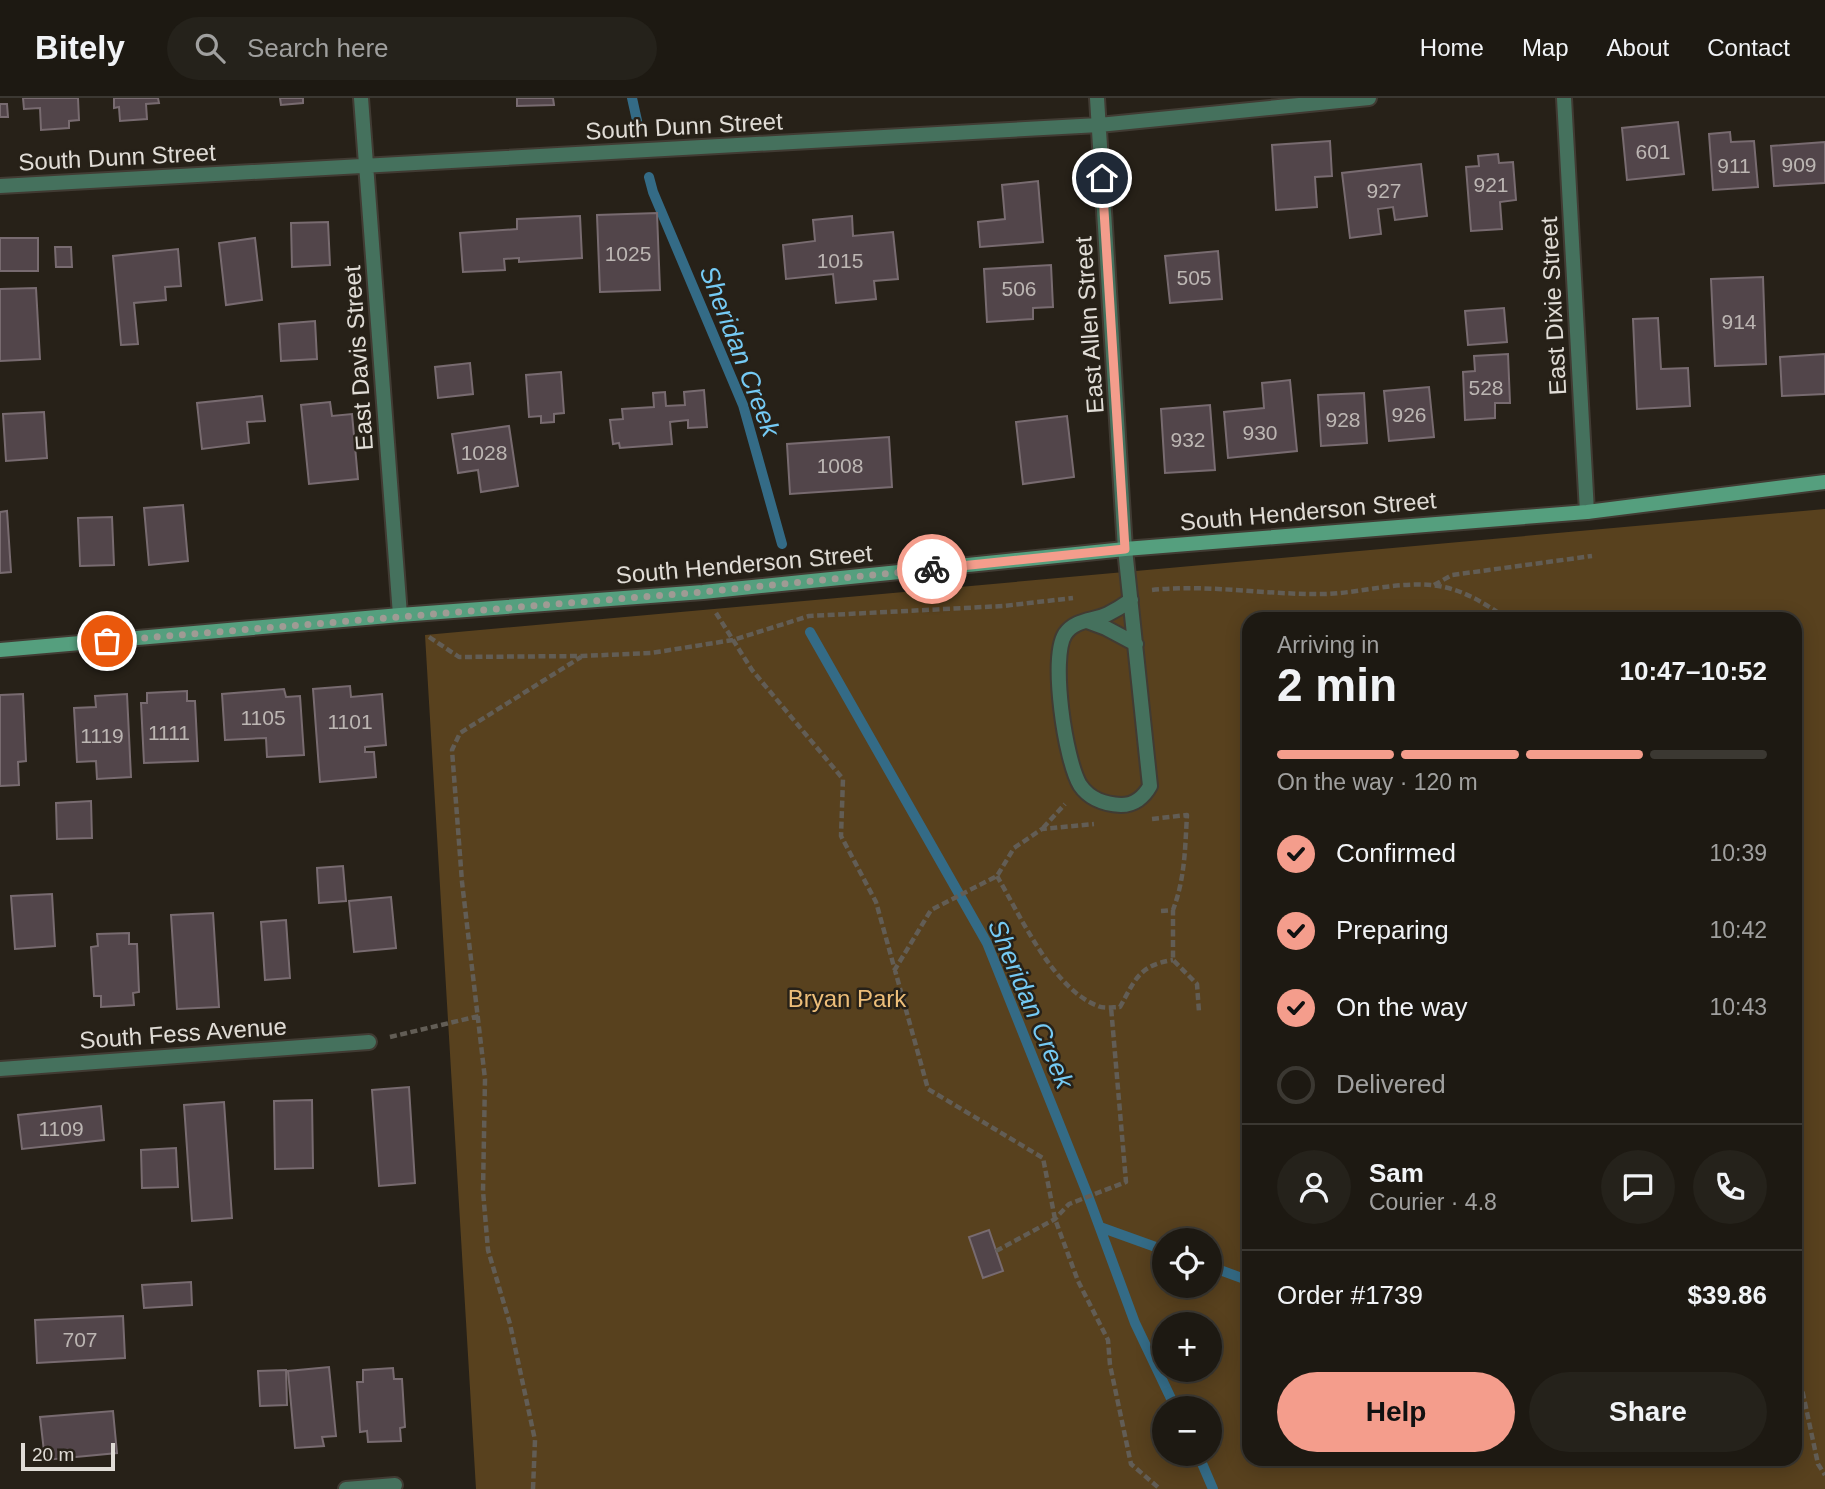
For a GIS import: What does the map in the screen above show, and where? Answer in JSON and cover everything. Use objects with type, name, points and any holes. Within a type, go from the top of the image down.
[{"type":"street","name":"East Davis Street","points":[[361,98],[400,615]]},
{"type":"street","name":"East Allen Street","points":[[1081,786],[1102,804],[1127,805],[1145,797],[1150,786],[1125,549],[1097,98]]},
{"type":"street","name":"South Dunn Street","points":[[0,186],[1099,125],[1369,98]]},
{"type":"street","name":"East Dixie Street","points":[[1564,98],[1587,512]]},
{"type":"street","name":"South Henderson Street","points":[[0,650],[702,592],[1125,549],[1587,512],[1825,482]]},
{"type":"street","points":[[1081,786],[1068,754],[1062,723],[1059,651],[1066,634],[1078,623],[1107,615],[1131,600]]},
{"type":"street","points":[[1087,621],[1136,644]]},
{"type":"street","name":"South Fess Avenue","points":[[0,1069],[369,1042]]},
{"type":"street","points":[[346,1489],[395,1485]]},
{"type":"path","points":[[1497,612],[1473,596],[1433,585],[1452,575],[1592,555]]},
{"type":"path","points":[[425,635],[459,657],[651,653],[733,640],[752,670],[844,779],[841,835],[876,902],[928,1089],[1043,1158],[1055,1219],[1078,1281],[1108,1340],[1110,1365],[1132,1464],[1160,1489]]},
{"type":"path","points":[[533,1489],[535,1440],[510,1324],[488,1250],[483,1191],[485,1079],[462,882],[452,750],[460,733],[582,656]]},
{"type":"path","points":[[894,972],[931,910],[997,876],[1014,848],[1042,829],[1081,786]]},
{"type":"path","points":[[1148,819],[1187,815],[1185,865],[1173,910],[1173,960],[1197,984],[1199,1012]]},
{"type":"path","points":[[1042,829],[1095,824]]},
{"type":"path","points":[[997,876],[1052,969],[1077,995],[1101,1008],[1119,1007],[1143,969],[1173,960]]},
{"type":"path","points":[[1161,911],[1173,910]]},
{"type":"path","points":[[996,1251],[1055,1219],[1069,1204],[1126,1182],[1111,1007]]},
{"type":"path","points":[[369,1042],[479,1016]]},
{"type":"path","points":[[1802,1389],[1818,1464],[1825,1475]]},
{"type":"green space","name":"Bryan Park","points":[[1825,509],[1825,1489],[476,1489],[425,635]]},
{"type":"building","points":[[23,98],[78,98],[79,120],[69,121],[69,128],[41,130],[40,108],[24,109]]},
{"type":"building","points":[[114,98],[158,98],[159,103],[146,104],[147,119],[120,121],[119,107],[114,108]]},
{"type":"building","points":[[280,98],[303,98],[303,103],[281,105]]},
{"type":"building","points":[[517,98],[553,98],[554,105],[517,106]]},
{"type":"building","points":[[0,104],[7,104],[8,117],[0,117]]},
{"type":"building","points":[[1678,122],[1684,174],[1627,180],[1622,128]]},
{"type":"building","points":[[1730,132],[1731,142],[1754,141],[1758,187],[1713,190],[1709,134]]},
{"type":"building","points":[[1330,141],[1332,176],[1315,177],[1317,207],[1276,210],[1272,145]]},
{"type":"building","points":[[1825,142],[1825,183],[1774,186],[1771,146]]},
{"type":"building","points":[[1498,154],[1499,163],[1513,162],[1516,200],[1500,202],[1502,229],[1471,231],[1466,167],[1479,166],[1478,156]]},
{"type":"building","points":[[1421,164],[1427,216],[1395,220],[1393,207],[1378,209],[1381,234],[1350,238],[1342,173]]},
{"type":"building","points":[[1038,181],[1043,242],[980,247],[978,222],[1005,219],[1002,185]]},
{"type":"building","points":[[657,213],[660,290],[600,292],[597,215]]},
{"type":"building","points":[[580,216],[582,258],[519,262],[519,258],[504,259],[505,270],[463,272],[460,233],[517,229],[517,219]]},
{"type":"building","points":[[852,216],[853,236],[893,232],[898,279],[874,281],[876,299],[836,303],[833,274],[786,279],[783,245],[815,241],[813,220]]},
{"type":"building","points":[[328,222],[330,265],[292,267],[291,223]]},
{"type":"building","points":[[0,238],[38,238],[38,271],[0,271]]},
{"type":"building","points":[[255,238],[262,300],[226,305],[219,243]]},
{"type":"building","points":[[55,247],[71,247],[72,267],[56,267]]},
{"type":"building","points":[[178,249],[181,286],[165,287],[166,300],[134,303],[138,344],[121,345],[113,256]]},
{"type":"building","points":[[1218,251],[1222,299],[1170,303],[1165,256]]},
{"type":"building","points":[[1051,265],[1053,307],[1033,308],[1033,319],[987,322],[984,269]]},
{"type":"building","points":[[1763,277],[1766,364],[1715,366],[1711,279]]},
{"type":"building","points":[[36,288],[40,359],[0,361],[0,289]]},
{"type":"building","points":[[1504,308],[1507,342],[1468,345],[1465,311]]},
{"type":"building","points":[[1658,318],[1661,369],[1688,368],[1690,406],[1637,409],[1633,319]]},
{"type":"building","points":[[315,321],[317,359],[281,361],[279,324]]},
{"type":"building","points":[[1508,354],[1510,403],[1495,403],[1495,418],[1465,420],[1463,372],[1475,371],[1474,356]]},
{"type":"building","points":[[1825,354],[1825,394],[1782,396],[1780,357]]},
{"type":"building","points":[[470,363],[473,394],[438,398],[435,367]]},
{"type":"building","points":[[561,372],[564,413],[554,414],[554,422],[541,423],[541,416],[529,417],[526,375]]},
{"type":"building","points":[[1290,380],[1297,451],[1228,458],[1224,412],[1264,408],[1262,383]]},
{"type":"building","points":[[1429,387],[1434,437],[1389,441],[1384,391]]},
{"type":"building","points":[[704,390],[707,427],[688,428],[688,420],[670,422],[672,444],[620,448],[619,443],[613,444],[610,420],[623,419],[622,409],[654,407],[653,393],[665,392],[666,406],[685,405],[684,392]]},
{"type":"building","points":[[1364,393],[1367,443],[1321,446],[1318,395]]},
{"type":"building","points":[[262,396],[265,421],[247,422],[249,443],[202,449],[197,403]]},
{"type":"building","points":[[330,402],[332,416],[352,414],[358,479],[309,484],[301,405]]},
{"type":"building","points":[[1210,405],[1215,470],[1165,473],[1161,409]]},
{"type":"building","points":[[44,412],[47,458],[6,461],[3,414]]},
{"type":"building","points":[[1067,416],[1074,477],[1023,484],[1016,422]]},
{"type":"building","points":[[509,426],[518,486],[481,492],[478,470],[458,473],[452,434]]},
{"type":"building","points":[[889,437],[892,487],[790,494],[787,444]]},
{"type":"building","points":[[183,505],[188,561],[149,565],[144,508]]},
{"type":"building","points":[[7,511],[11,572],[0,573],[0,512]]},
{"type":"building","points":[[112,517],[114,565],[80,566],[78,518]]},
{"type":"building","points":[[350,686],[351,697],[382,694],[386,745],[365,747],[365,752],[374,752],[376,777],[320,782],[313,689]]},
{"type":"building","points":[[284,689],[286,697],[300,696],[304,755],[267,757],[266,738],[225,740],[222,694]]},
{"type":"building","points":[[187,691],[187,701],[195,701],[198,761],[144,763],[141,703],[147,703],[147,693]]},
{"type":"building","points":[[23,694],[26,761],[18,762],[19,785],[0,786],[0,695]]},
{"type":"building","points":[[127,694],[131,777],[97,779],[96,761],[77,762],[74,708],[96,707],[95,696]]},
{"type":"building","points":[[91,801],[92,838],[57,839],[56,803]]},
{"type":"building","points":[[343,866],[346,901],[319,903],[317,868]]},
{"type":"building","points":[[52,894],[55,946],[15,949],[11,896]]},
{"type":"building","points":[[391,897],[396,948],[354,952],[349,901]]},
{"type":"building","points":[[213,913],[219,1007],[177,1009],[171,915]]},
{"type":"building","points":[[286,920],[290,978],[265,980],[261,922]]},
{"type":"building","points":[[129,933],[129,944],[137,944],[139,992],[133,993],[134,1005],[101,1007],[101,996],[94,996],[91,947],[98,946],[97,934]]},
{"type":"building","points":[[409,1087],[415,1183],[379,1186],[372,1090]]},
{"type":"building","points":[[312,1100],[313,1168],[275,1169],[274,1101]]},
{"type":"building","points":[[224,1102],[232,1218],[192,1221],[184,1105]]},
{"type":"building","points":[[101,1106],[104,1140],[22,1149],[18,1115]]},
{"type":"building","points":[[176,1148],[178,1187],[142,1188],[141,1150]]},
{"type":"building","points":[[989,1230],[1003,1271],[983,1278],[969,1237]]},
{"type":"building","points":[[191,1282],[192,1305],[144,1308],[142,1285]]},
{"type":"building","points":[[123,1316],[125,1358],[37,1363],[35,1320]]},
{"type":"building","points":[[329,1367],[336,1436],[322,1437],[324,1446],[295,1448],[288,1371]]},
{"type":"building","points":[[393,1368],[394,1379],[402,1379],[405,1427],[400,1428],[401,1441],[368,1442],[367,1431],[360,1432],[357,1382],[363,1382],[363,1370]]},
{"type":"building","points":[[286,1370],[287,1405],[260,1406],[258,1371]]},
{"type":"building","points":[[113,1411],[117,1453],[45,1460],[40,1417]]},
{"type":"waterway","name":"Sheridan Creek","points":[[632,98],[638,125]]},
{"type":"waterway","name":"Sheridan Creek","points":[[649,177],[743,405],[782,544]]},
{"type":"waterway","name":"Sheridan Creek","points":[[810,632],[987,943],[1087,1193],[1135,1323],[1170,1396]]},
{"type":"waterway","points":[[1100,1227],[1152,1246]]},
{"type":"waterway","points":[[1222,1271],[1242,1278]]},
{"type":"waterway","name":"Sheridan Creek","points":[[1203,1466],[1213,1489]]},
{"type":"way so far","points":[[107,641],[702,592],[932,569]]},
{"type":"route","points":[[932,569],[1125,549],[1102,178]]}]
